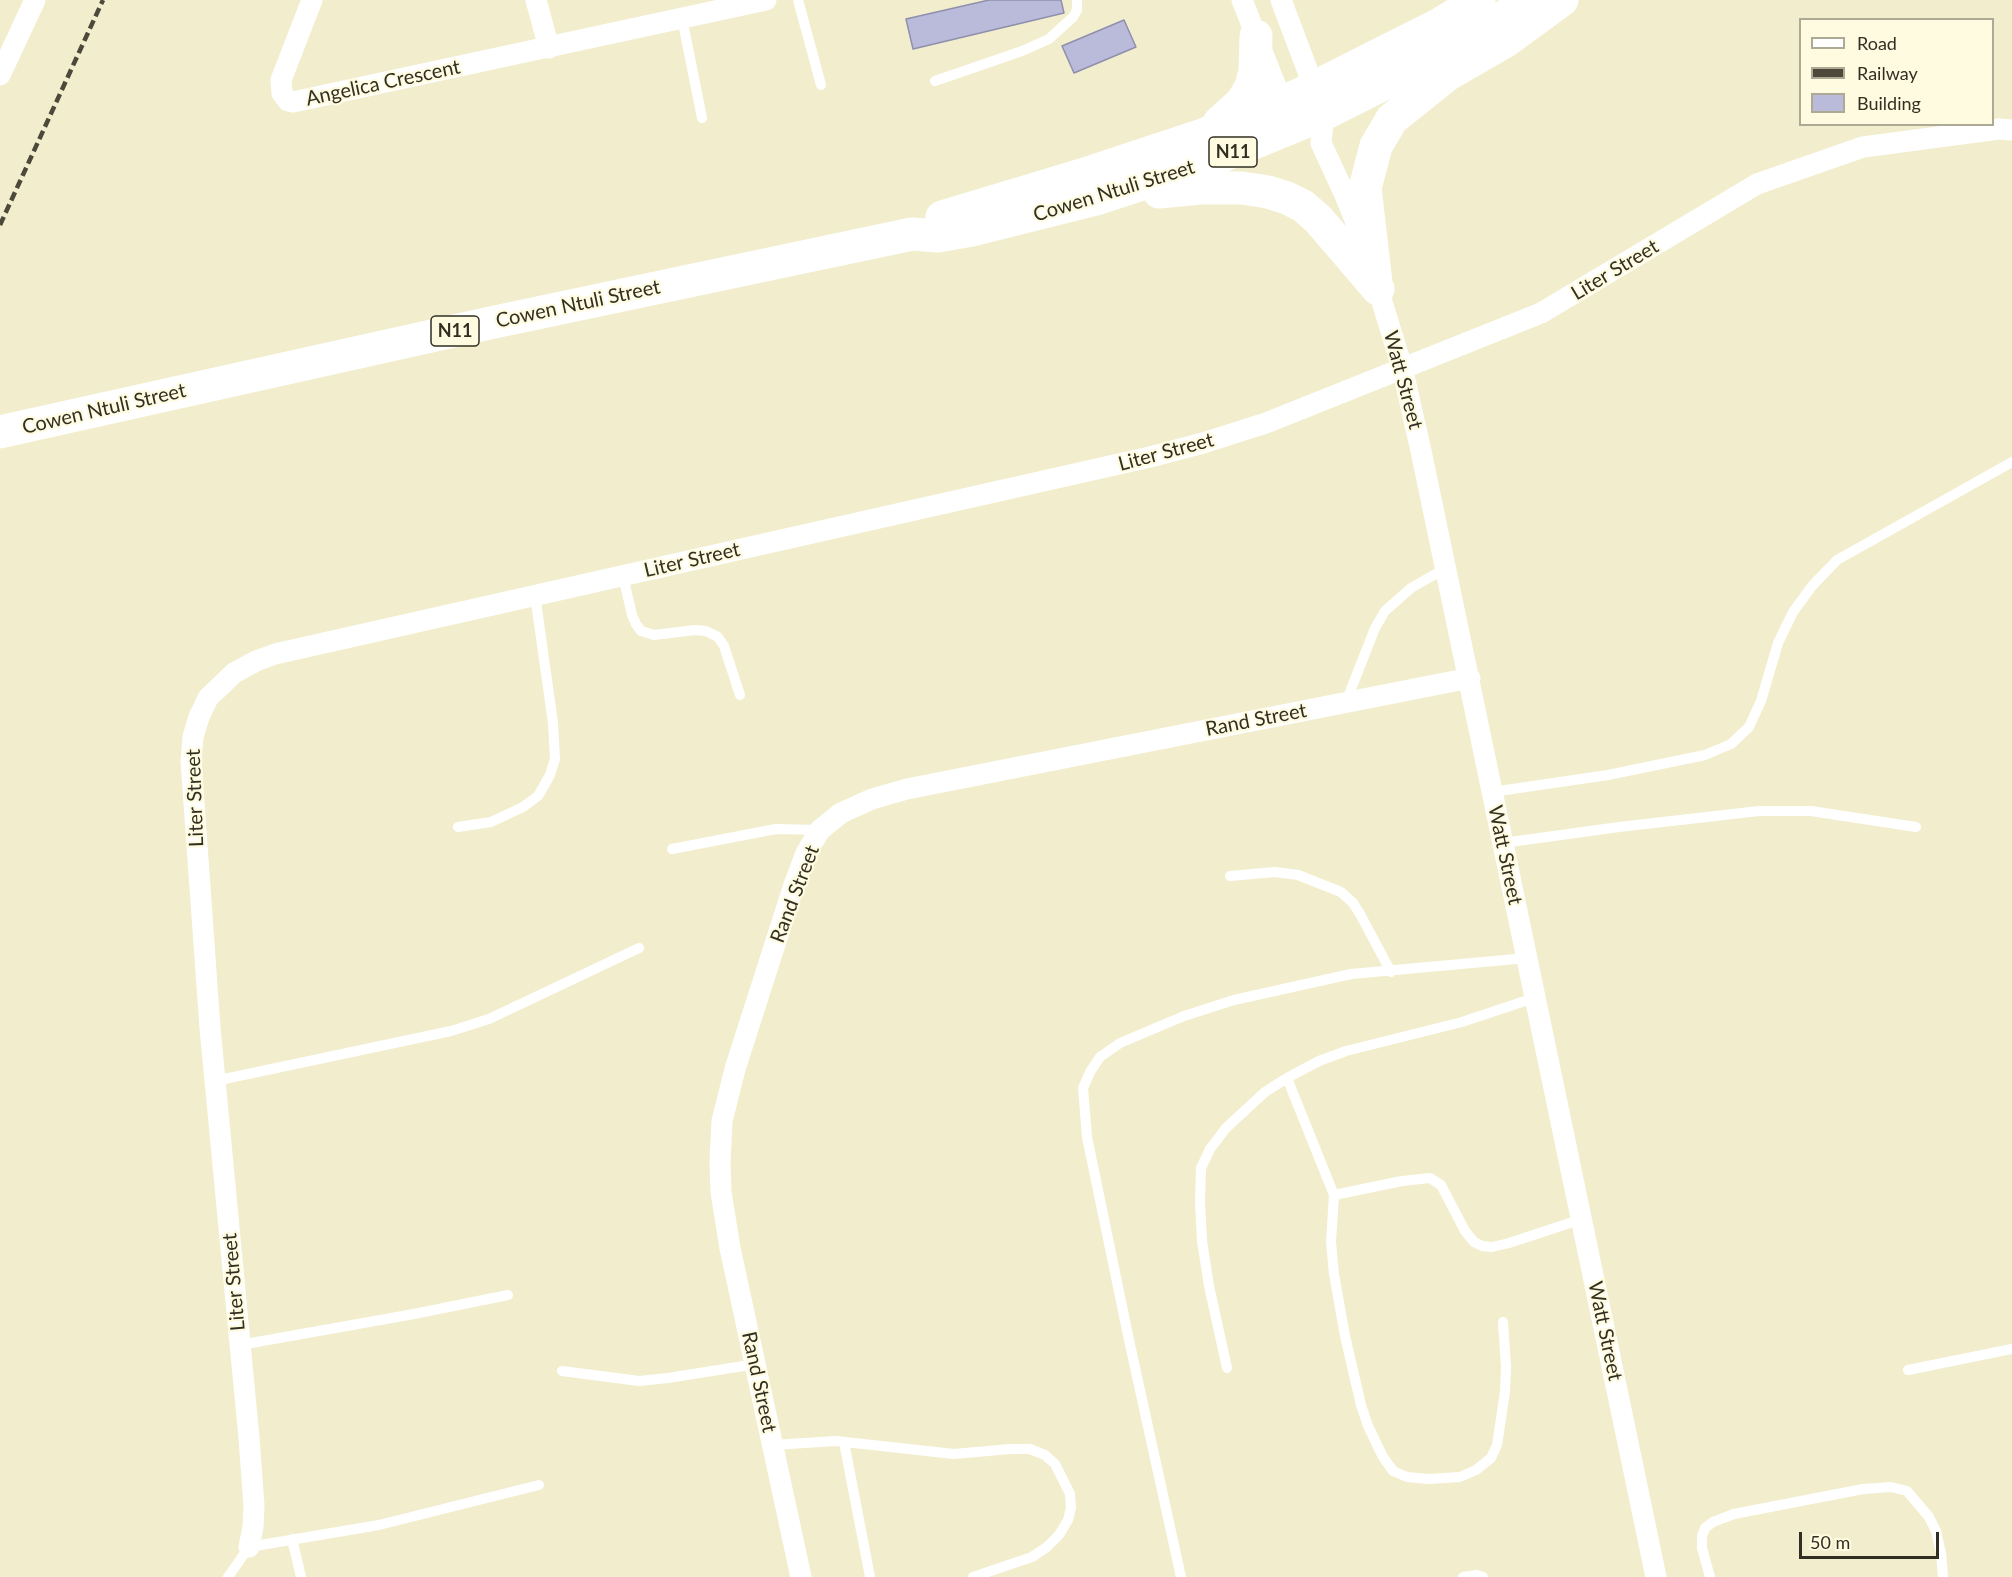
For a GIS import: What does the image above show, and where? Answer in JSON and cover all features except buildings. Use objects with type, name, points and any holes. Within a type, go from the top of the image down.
[{"type":"highway","name":"Cowen Ntuli Street","points":[[1320,115],[1440,24],[1479,0]]},
{"type":"highway","name":"Cowen Ntuli Street","points":[[912,234],[934,220],[959,211],[1088,173],[1203,135],[1287,115],[1320,115],[1453,49],[1530,0]]},
{"type":"highway","points":[[1377,286],[1365,188],[1376,146],[1392,118],[1447,75],[1506,41],[1562,0]]},
{"type":"highway","points":[[1203,135],[1242,102],[1251,87],[1256,71],[1256,36]]},
{"type":"highway","name":"Cowen Ntuli Street","points":[[0,432],[490,323],[912,234],[938,236],[972,230],[1096,199],[1203,164],[1287,115]]},
{"type":"highway","points":[[1096,199],[1220,187],[1268,192],[1303,206],[1318,219],[1377,286]]},
{"type":"street","points":[[0,75],[5,48],[35,0]]},
{"type":"street","name":"Angelica Crescent","points":[[312,0],[281,80],[282,93],[288,101],[292,102],[549,48],[696,10],[766,0]]},
{"type":"street","points":[[536,0],[549,48]]},
{"type":"street","points":[[1242,0],[1287,115],[1320,115]]},
{"type":"street","name":"Watt Street","points":[[1281,0],[1358,227],[1402,367],[1470,678],[1534,998],[1656,1577]]},
{"type":"street","name":"Liter Street","points":[[249,1547],[254,1506],[215,1081],[191,761],[193,737],[199,717],[208,698],[219,685],[234,673],[275,654],[1192,446],[1266,423],[1541,313],[1757,184],[1863,147],[1999,129],[2012,130]]},
{"type":"street","name":"Rand Street","points":[[801,1577],[730,1248],[721,1192],[720,1162],[722,1121],[735,1069],[794,885],[806,853],[820,830],[841,813],[872,799],[907,789],[1470,678]]},
{"type":"lane","points":[[798,0],[821,85]]},
{"type":"lane","points":[[935,81],[1022,51],[1049,39],[1073,17],[1077,10],[1077,0]]},
{"type":"lane","points":[[696,10],[702,118]]},
{"type":"lane","points":[[1492,792],[1608,775],[1705,755],[1731,744],[1749,727],[1761,701],[1778,643],[1793,612],[1812,586],[1837,560],[2012,462]]},
{"type":"lane","points":[[1346,702],[1375,628],[1385,611],[1411,588],[1446,568]]},
{"type":"lane","points":[[623,576],[632,615],[641,631],[654,635],[695,630],[706,631],[718,637],[724,646],[740,695]]},
{"type":"lane","points":[[458,827],[490,822],[523,807],[538,796],[550,775],[555,759],[553,723],[535,596]]},
{"type":"lane","points":[[1503,843],[1759,811],[1811,811],[1916,827]]},
{"type":"lane","points":[[672,849],[776,830],[820,830]]},
{"type":"lane","points":[[1230,876],[1275,872],[1298,875],[1341,892],[1353,903],[1360,914],[1391,972]]},
{"type":"lane","points":[[215,1081],[451,1031],[489,1019],[639,948]]},
{"type":"lane","points":[[1181,1577],[1129,1340],[1088,1137],[1083,1088],[1090,1072],[1100,1057],[1129,1039],[1184,1016],[1234,1000],[1351,974],[1527,958]]},
{"type":"lane","points":[[1227,1368],[1209,1286],[1202,1241],[1200,1202],[1201,1168],[1210,1149],[1226,1128],[1265,1092],[1320,1061],[1346,1051],[1462,1022],[1534,998]]},
{"type":"lane","points":[[1287,1078],[1334,1195],[1331,1242],[1345,1336],[1368,1426],[1383,1457],[1393,1471],[1407,1477],[1428,1479],[1460,1477],[1476,1470],[1491,1458],[1497,1445],[1505,1392],[1503,1323]]},
{"type":"lane","points":[[1334,1195],[1402,1181],[1430,1178],[1441,1185],[1465,1231],[1474,1242],[1482,1246],[1492,1247],[1509,1243],[1582,1220]]},
{"type":"lane","points":[[240,1345],[414,1314],[508,1294]]},
{"type":"lane","points":[[1908,1370],[2012,1349]]},
{"type":"lane","points":[[562,1371],[639,1380],[668,1378],[756,1364]]},
{"type":"lane","points":[[844,1442],[870,1577]]},
{"type":"lane","points":[[773,1445],[844,1442],[954,1454],[1030,1449],[1045,1455],[1055,1464],[1070,1494],[1071,1508],[1068,1520],[1059,1535],[1032,1557],[973,1577]]},
{"type":"lane","points":[[249,1547],[379,1525],[539,1485]]},
{"type":"lane","points":[[1710,1577],[1702,1548],[1702,1536],[1705,1528],[1713,1522],[1734,1514],[1863,1489],[1891,1487],[1907,1491],[1929,1516],[1938,1542],[1943,1577]]},
{"type":"lane","points":[[292,1539],[301,1577]]},
{"type":"lane","name":"Liter Street","points":[[228,1577],[249,1547]]},
{"type":"lane","points":[[1463,1577],[1484,1577]]},
{"type":"railway","points":[[0,225],[103,0]]}]
